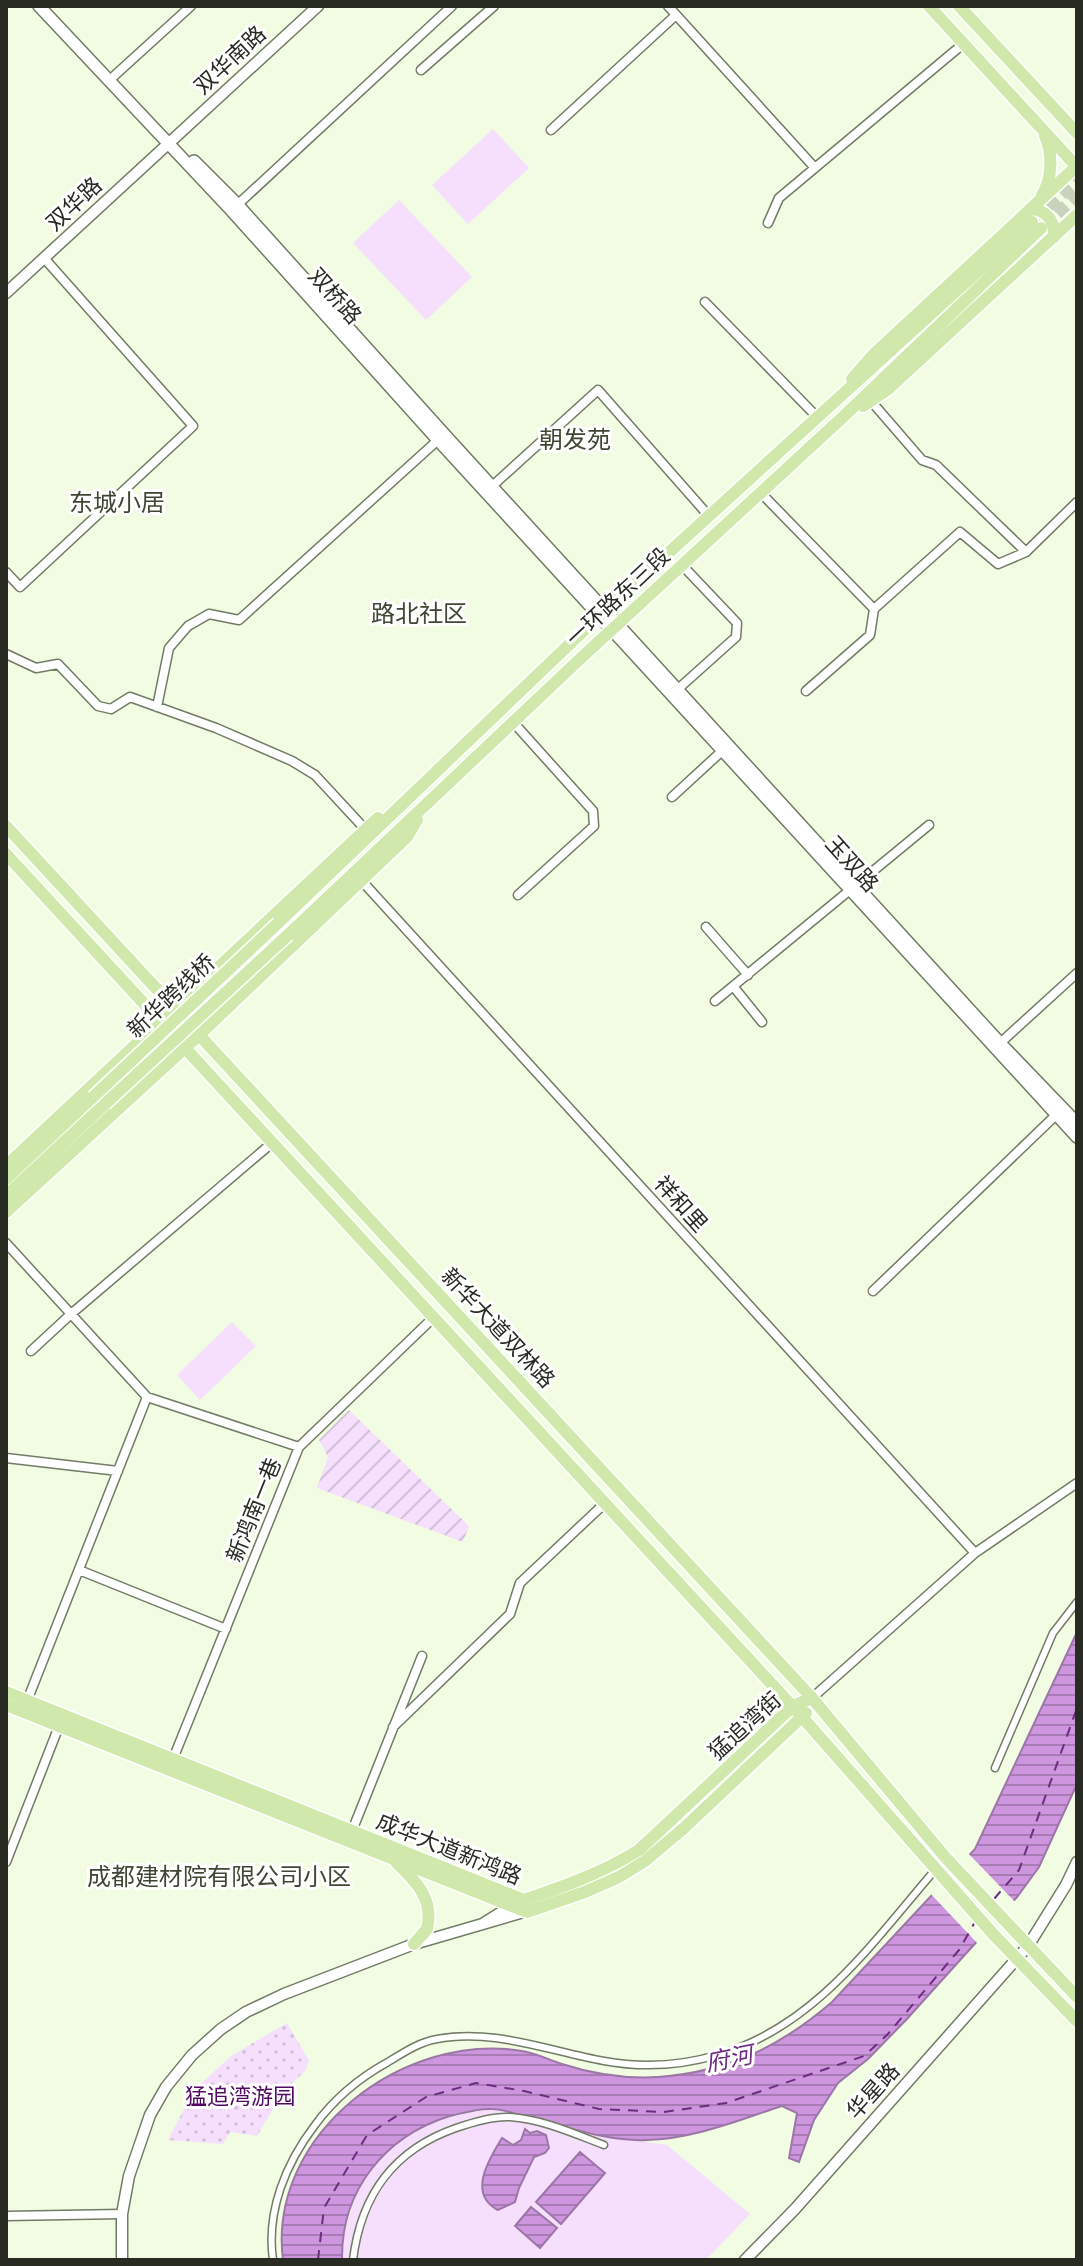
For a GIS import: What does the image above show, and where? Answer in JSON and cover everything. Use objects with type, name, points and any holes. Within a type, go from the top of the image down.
[{"type":"main road","name":"双桥路","points":[[39,6],[234,207],[602,614]]},
{"type":"main road","name":"双桥路","points":[[49,6],[170,142]]},
{"type":"main road","points":[[843,417],[1035,216],[1077,167],[929,6]]},
{"type":"main road","points":[[959,6],[1077,133]]},
{"type":"main road","points":[[1057,112],[1077,115]]},
{"type":"main road","points":[[1035,216],[1048,186],[1050,170],[1048,142],[1040,126]]},
{"type":"main road","name":"双桥路","points":[[234,207],[438,440],[489,490]]},
{"type":"main road","points":[[1035,216],[1039,210],[1053,222],[1054,237]]},
{"type":"main road","points":[[843,417],[888,389],[1054,237],[1071,225],[1077,215]]},
{"type":"main road","name":"一环路东三段","points":[[411,797],[708,515],[831,407],[1035,216]]},
{"type":"main road","name":"一环路东三段","points":[[422,809],[843,417]]},
{"type":"main road","name":"玉双路","points":[[602,614],[678,689],[1077,1137]]},
{"type":"main road","name":"玉双路","points":[[615,627],[722,751],[853,888]]},
{"type":"main road","points":[[6,1166],[365,829],[385,812],[411,797]]},
{"type":"main road","name":"新华跨线桥","points":[[6,1179],[411,797]]},
{"type":"main road","points":[[6,1212],[199,1035],[407,837],[422,809]]},
{"type":"main road","name":"新华跨线桥","points":[[6,1196],[422,809]]},
{"type":"main road","name":"新华大道双林路","points":[[6,826],[812,1698],[953,1864],[1077,1997]]},
{"type":"main road","name":"新华大道双林路","points":[[6,854],[793,1706],[993,1934],[1077,2021]]},
{"type":"main road","name":"玉双路","points":[[997,1046],[1077,1123]]},
{"type":"main road","name":"成华大道新鸿路","points":[[6,1692],[352,1831],[526,1906]]},
{"type":"main road","name":"猛追湾街","points":[[526,1906],[611,1867],[639,1850],[793,1706],[812,1698]]},
{"type":"main road","name":"猛追湾街","points":[[526,1906],[585,1892],[645,1861],[803,1718],[812,1698]]},
{"type":"main road","name":"成华大道新鸿路","points":[[6,1705],[511,1905],[526,1906]]},
{"type":"main road","points":[[390,1858],[421,1887],[427,1899],[427,1929],[414,1944]]},
{"type":"street","points":[[114,76],[191,6]]},
{"type":"street","name":"双华南路","points":[[170,142],[318,6]]},
{"type":"street","points":[[234,207],[452,6]]},
{"type":"street","points":[[421,70],[494,6]]},
{"type":"street","points":[[668,6],[815,168]]},
{"type":"street","points":[[551,130],[676,15]]},
{"type":"street","points":[[768,223],[779,198],[963,44]]},
{"type":"street","name":"双华路","points":[[6,293],[170,142]]},
{"type":"street","points":[[6,572],[20,587],[193,426],[44,258]]},
{"type":"street","points":[[705,302],[818,418]]},
{"type":"street","points":[[489,490],[598,390],[708,515]]},
{"type":"street","points":[[871,401],[922,460],[936,465],[1026,552]]},
{"type":"street","points":[[157,707],[169,648],[188,626],[209,614],[239,620],[438,440]]},
{"type":"street","points":[[761,493],[874,609]]},
{"type":"street","points":[[806,691],[870,635],[874,609],[960,532],[998,564],[1026,552],[1077,502]]},
{"type":"street","points":[[678,689],[736,637],[737,623],[682,565]]},
{"type":"street","points":[[6,654],[36,668],[58,664],[98,706],[111,709],[130,697],[216,728],[292,761],[315,775],[365,829]]},
{"type":"street","points":[[513,722],[593,811],[594,826],[518,895]]},
{"type":"street","points":[[672,797],[722,751]]},
{"type":"street","points":[[715,1001],[929,825]]},
{"type":"street","name":"祥和里","points":[[361,880],[975,1553]]},
{"type":"street","points":[[706,927],[748,975]]},
{"type":"street","points":[[997,1046],[1077,973]]},
{"type":"street","points":[[733,986],[762,1022]]},
{"type":"street","points":[[873,1291],[1056,1115]]},
{"type":"street","points":[[31,1351],[272,1143]]},
{"type":"street","points":[[6,1243],[147,1397],[299,1447]]},
{"type":"street","name":"新鸿南一巷","points":[[173,1759],[299,1447],[434,1317]]},
{"type":"street","points":[[27,1701],[147,1397]]},
{"type":"street","points":[[6,1458],[118,1471]]},
{"type":"street","points":[[812,1698],[975,1553],[1077,1483]]},
{"type":"street","points":[[393,1727],[510,1614],[520,1583],[605,1503]]},
{"type":"street","points":[[79,1570],[226,1629]]},
{"type":"street","points":[[995,1768],[1053,1633],[1077,1602]]},
{"type":"street","points":[[352,1831],[422,1656]]},
{"type":"street","points":[[6,1862],[59,1726]]},
{"type":"street","name":"华星路","points":[[745,2260],[795,2209],[1028,1946],[1077,1862]]},
{"type":"street","points":[[273,2260],[271,2245],[281,2184],[293,2157],[327,2108],[379,2067],[432,2040],[460,2035],[631,2065],[688,2062],[734,2050],[757,2042],[781,2028],[830,1991],[940,1873]]},
{"type":"street","name":"猛追湾街","points":[[484,1923],[511,1905]]},
{"type":"street","name":"猛追湾街","points":[[122,2260],[122,2214],[137,2145],[166,2087],[192,2055],[246,2012],[284,1994],[414,1944],[484,1923],[526,1906]]},
{"type":"street","points":[[353,2260],[359,2225],[372,2192],[404,2155],[432,2137],[478,2120],[510,2117],[557,2127],[604,2145]]},
{"type":"street","points":[[6,2216],[122,2214]]},
{"type":"green space","points":[[493,129],[529,168],[468,224],[432,185]]},
{"type":"green space","points":[[399,200],[472,277],[426,320],[353,243]]},
{"type":"green space","points":[[232,1322],[256,1346],[200,1400],[177,1375]]},
{"type":"green space","points":[[349,1410],[469,1526],[463,1542],[317,1488],[328,1457],[319,1440]]},
{"type":"green space","name":"猛追湾游园","points":[[287,2023],[309,2061],[305,2071],[283,2092],[257,2136],[230,2132],[223,2144],[168,2140],[194,2090],[231,2056]]},
{"type":"green space","points":[[492,2109],[603,2135],[667,2145],[750,2214],[706,2260],[342,2260],[347,2223],[361,2187],[388,2150],[423,2127],[467,2113]]},
{"type":"shaded area","points":[[1077,1632],[1077,1784],[1039,1867],[1017,1897],[906,2020],[868,2059],[838,2083],[814,2120],[799,2162],[789,2158],[797,2113],[782,2106],[699,2132],[647,2140],[602,2136],[501,2110],[471,2111],[427,2125],[406,2137],[371,2169],[349,2211],[342,2260],[283,2260],[284,2214],[297,2171],[320,2133],[352,2101],[390,2075],[433,2058],[477,2049],[522,2051],[574,2068],[609,2075],[658,2077],[683,2074],[707,2070],[751,2054],[793,2032],[812,2018],[832,2002],[975,1849]]},
{"type":"shaded area","points":[[525,2129],[530,2133],[537,2131],[546,2135],[549,2148],[534,2157],[515,2202],[498,2210],[484,2195],[482,2186],[487,2166],[502,2138],[513,2145],[521,2140]]},
{"type":"shaded area","points":[[580,2152],[605,2173],[561,2224],[536,2202]]},
{"type":"shaded area","points":[[531,2207],[557,2228],[540,2248],[515,2226]]},
{"type":"pier","points":[[968,1853],[1017,1904],[979,1945],[928,1891]]},
{"type":"ferry route","points":[[994,1899],[1019,1870],[1077,1708]]},
{"type":"ferry route","points":[[318,2260],[324,2208],[367,2135],[426,2097],[476,2083],[599,2109],[664,2112],[726,2103],[864,2056],[887,2035],[959,1950],[975,1922]]},
{"type":"tunnel","points":[[1035,219],[1077,181]]},
{"type":"tunnel","points":[[1044,226],[1077,195]]},
{"type":"district","name":"朝发苑","points":[[575,440]]},
{"type":"district","name":"东城小居","points":[[117,503]]},
{"type":"district","name":"路北社区","points":[[419,614]]},
{"type":"district","name":"成都建材院有限公司小区","points":[[219,1877]]},
{"type":"water label","name":"府河","points":[[729,2059]]}]
